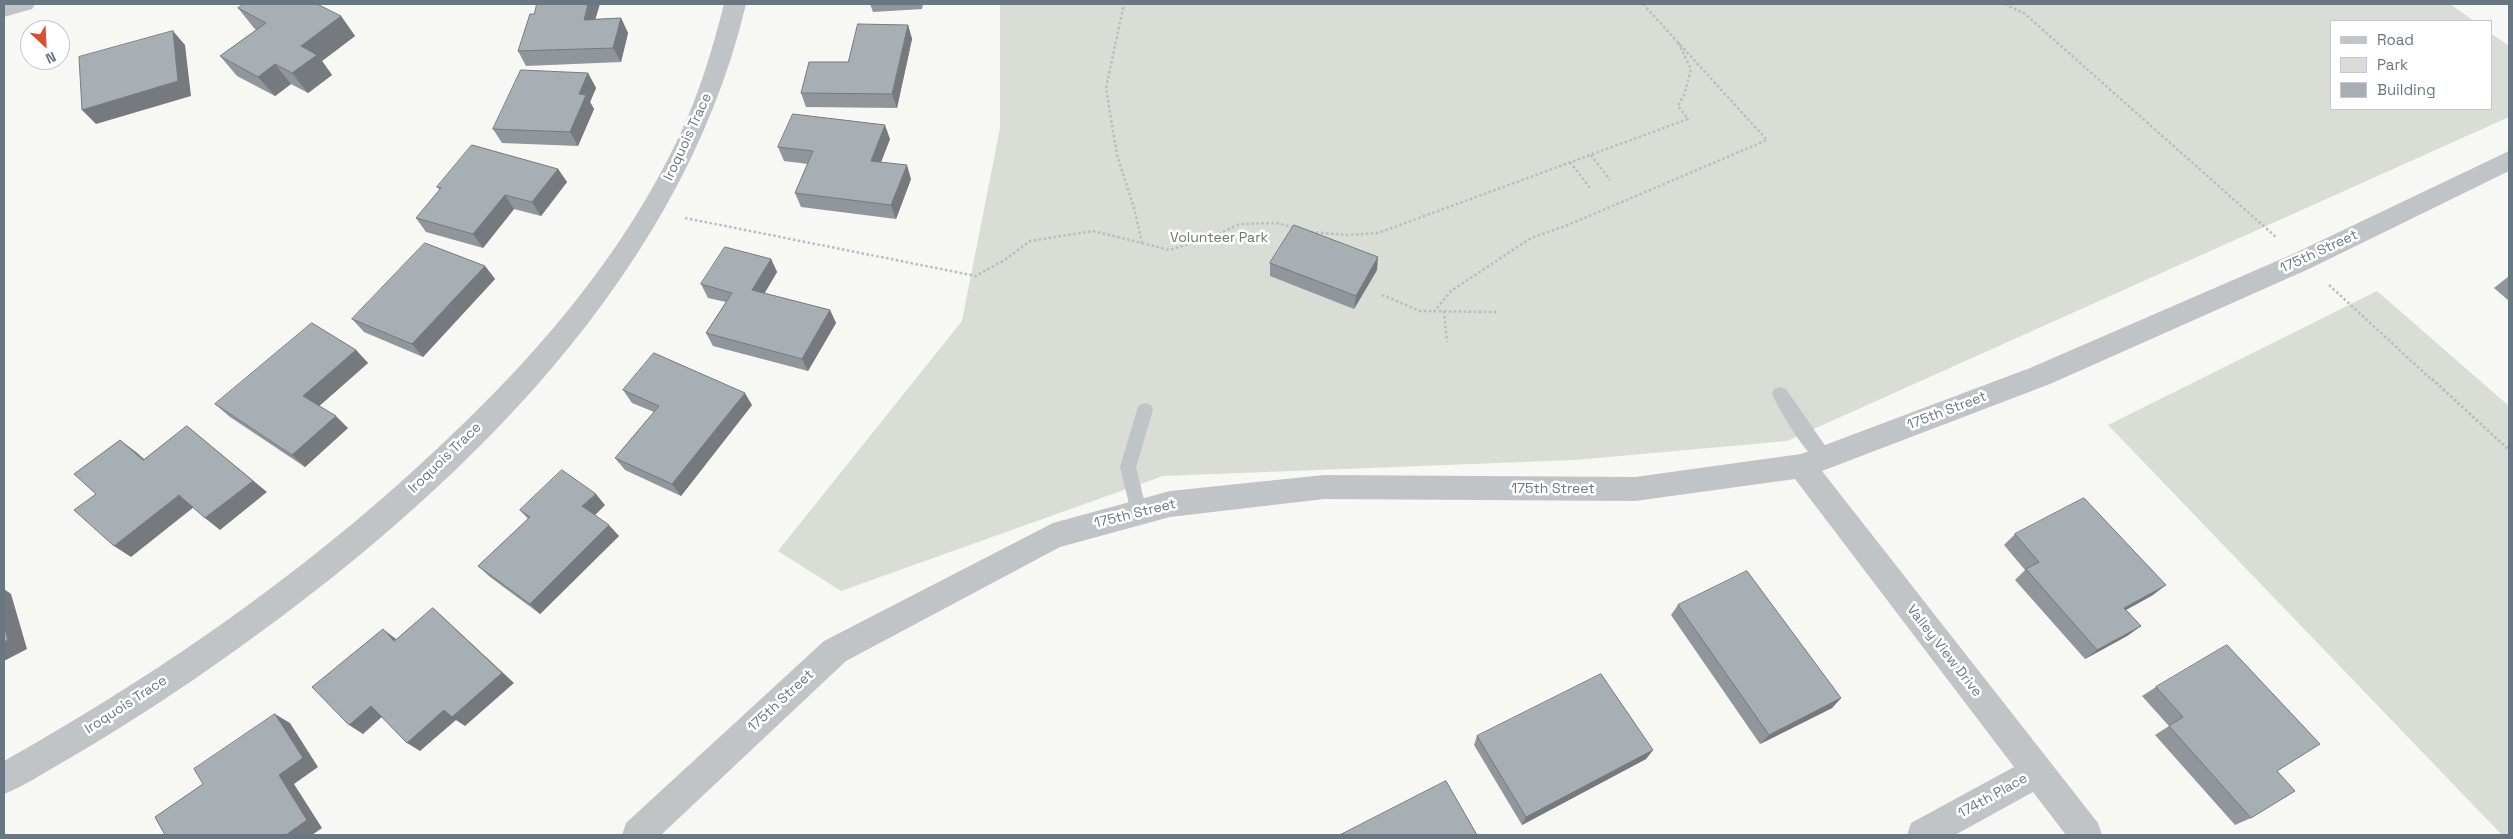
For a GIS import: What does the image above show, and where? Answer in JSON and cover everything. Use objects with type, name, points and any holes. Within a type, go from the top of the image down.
[{"type":"street","points":[[4,9],[24,4]]},
{"type":"street","name":"Iroquois Trace","points":[[4,778],[89,729],[227,639],[370,529],[462,444],[559,341],[614,268],[668,181],[703,108],[725,47],[735,4]]},
{"type":"street","name":"175th Street","points":[[638,835],[835,651],[1053,536],[1170,504],[1324,487],[1635,489],[1813,462],[2040,376],[2302,261],[2509,160]]},
{"type":"street","name":"Valley View Drive","points":[[1813,462],[2036,772],[2086,835]]},
{"type":"street","name":"174th Place","points":[[1924,835],[2036,772]]},
{"type":"lane","points":[[1780,394],[1812,443],[1813,462]]},
{"type":"lane","points":[[1139,512],[1128,467],[1145,410]]},
{"type":"path","points":[[1124,4],[1106,88],[1117,155],[1134,208],[1142,243]]},
{"type":"path","points":[[1434,312],[1451,291],[1532,238],[1568,225],[1766,140],[1643,4]]},
{"type":"path","points":[[2005,4],[2025,14],[2302,261],[2509,450]]},
{"type":"path","points":[[1306,231],[1348,235],[1378,233],[1688,119],[1678,106],[1684,95],[1691,69],[1678,42]]},
{"type":"path","points":[[1591,154],[1610,180]]},
{"type":"path","points":[[1570,162],[1591,189]]},
{"type":"path","points":[[679,216],[976,276],[1006,259],[1030,242],[1093,231],[1169,250],[1206,239],[1240,224],[1276,223],[1299,229]]},
{"type":"path","points":[[1382,295],[1420,311],[1496,312]]},
{"type":"path","points":[[1444,311],[1447,342]]},
{"type":"green space","name":"Volunteer Park","points":[[1000,4],[2450,4],[2473,20],[2330,20],[2330,110],[2493,110],[2493,35],[2509,46],[2509,117],[1787,441],[1575,460],[1163,476],[841,591],[778,551],[962,321],[1000,128]]},
{"type":"green space","points":[[2377,291],[2509,406],[2509,835],[2502,835],[2108,425]]},
{"type":"building","points":[[244,4],[317,4],[341,16],[301,46],[317,55],[292,73],[275,64],[258,77],[220,56],[266,23],[238,8]]},
{"type":"building","points":[[537,4],[588,4],[584,20],[621,18],[613,48],[518,51],[530,14],[534,14]]},
{"type":"building","points":[[858,24],[908,25],[892,94],[801,93],[809,62],[848,62]]},
{"type":"building","points":[[173,31],[178,81],[82,110],[79,57]]},
{"type":"building","points":[[521,70],[588,73],[579,94],[586,95],[570,132],[493,129]]},
{"type":"building","points":[[793,114],[885,125],[871,161],[907,165],[891,205],[795,193],[813,151],[778,147]]},
{"type":"building","points":[[472,145],[558,169],[532,202],[505,195],[473,234],[416,218],[441,188],[437,187]]},
{"type":"building","points":[[1294,225],[1378,257],[1356,296],[1270,263]]},
{"type":"building","points":[[425,243],[485,266],[412,344],[352,319]]},
{"type":"building","points":[[725,247],[771,259],[752,290],[830,310],[802,359],[706,333],[732,293],[701,284]]},
{"type":"building","points":[[312,323],[356,350],[303,396],[336,416],[292,455],[215,404]]},
{"type":"building","points":[[654,353],[745,393],[672,484],[615,458],[659,406],[623,390]]},
{"type":"building","points":[[187,426],[253,481],[205,518],[179,495],[114,546],[74,510],[96,494],[74,474],[120,440],[143,460]]},
{"type":"building","points":[[562,470],[596,494],[582,506],[609,525],[530,604],[478,566],[530,517],[520,510]]},
{"type":"building","points":[[2084,498],[2166,585],[2124,608],[2141,626],[2097,650],[2026,569],[2039,562],[2015,534]]},
{"type":"building","points":[[1747,571],[1841,698],[1769,735],[1678,605]]},
{"type":"building","points":[[433,608],[502,673],[452,717],[444,710],[407,743],[371,706],[349,725],[312,687],[383,629],[394,641]]},
{"type":"building","points":[[4,625],[8,640],[4,642]]},
{"type":"building","points":[[2227,645],[2320,744],[2277,771],[2295,791],[2251,818],[2169,726],[2183,717],[2156,687]]},
{"type":"building","points":[[1601,674],[1653,750],[1526,817],[1477,736]]},
{"type":"building","points":[[275,714],[303,758],[279,775],[307,820],[286,835],[165,835],[155,817],[203,784],[194,769]]},
{"type":"building","points":[[1446,781],[1477,835],[1340,835]]}]
